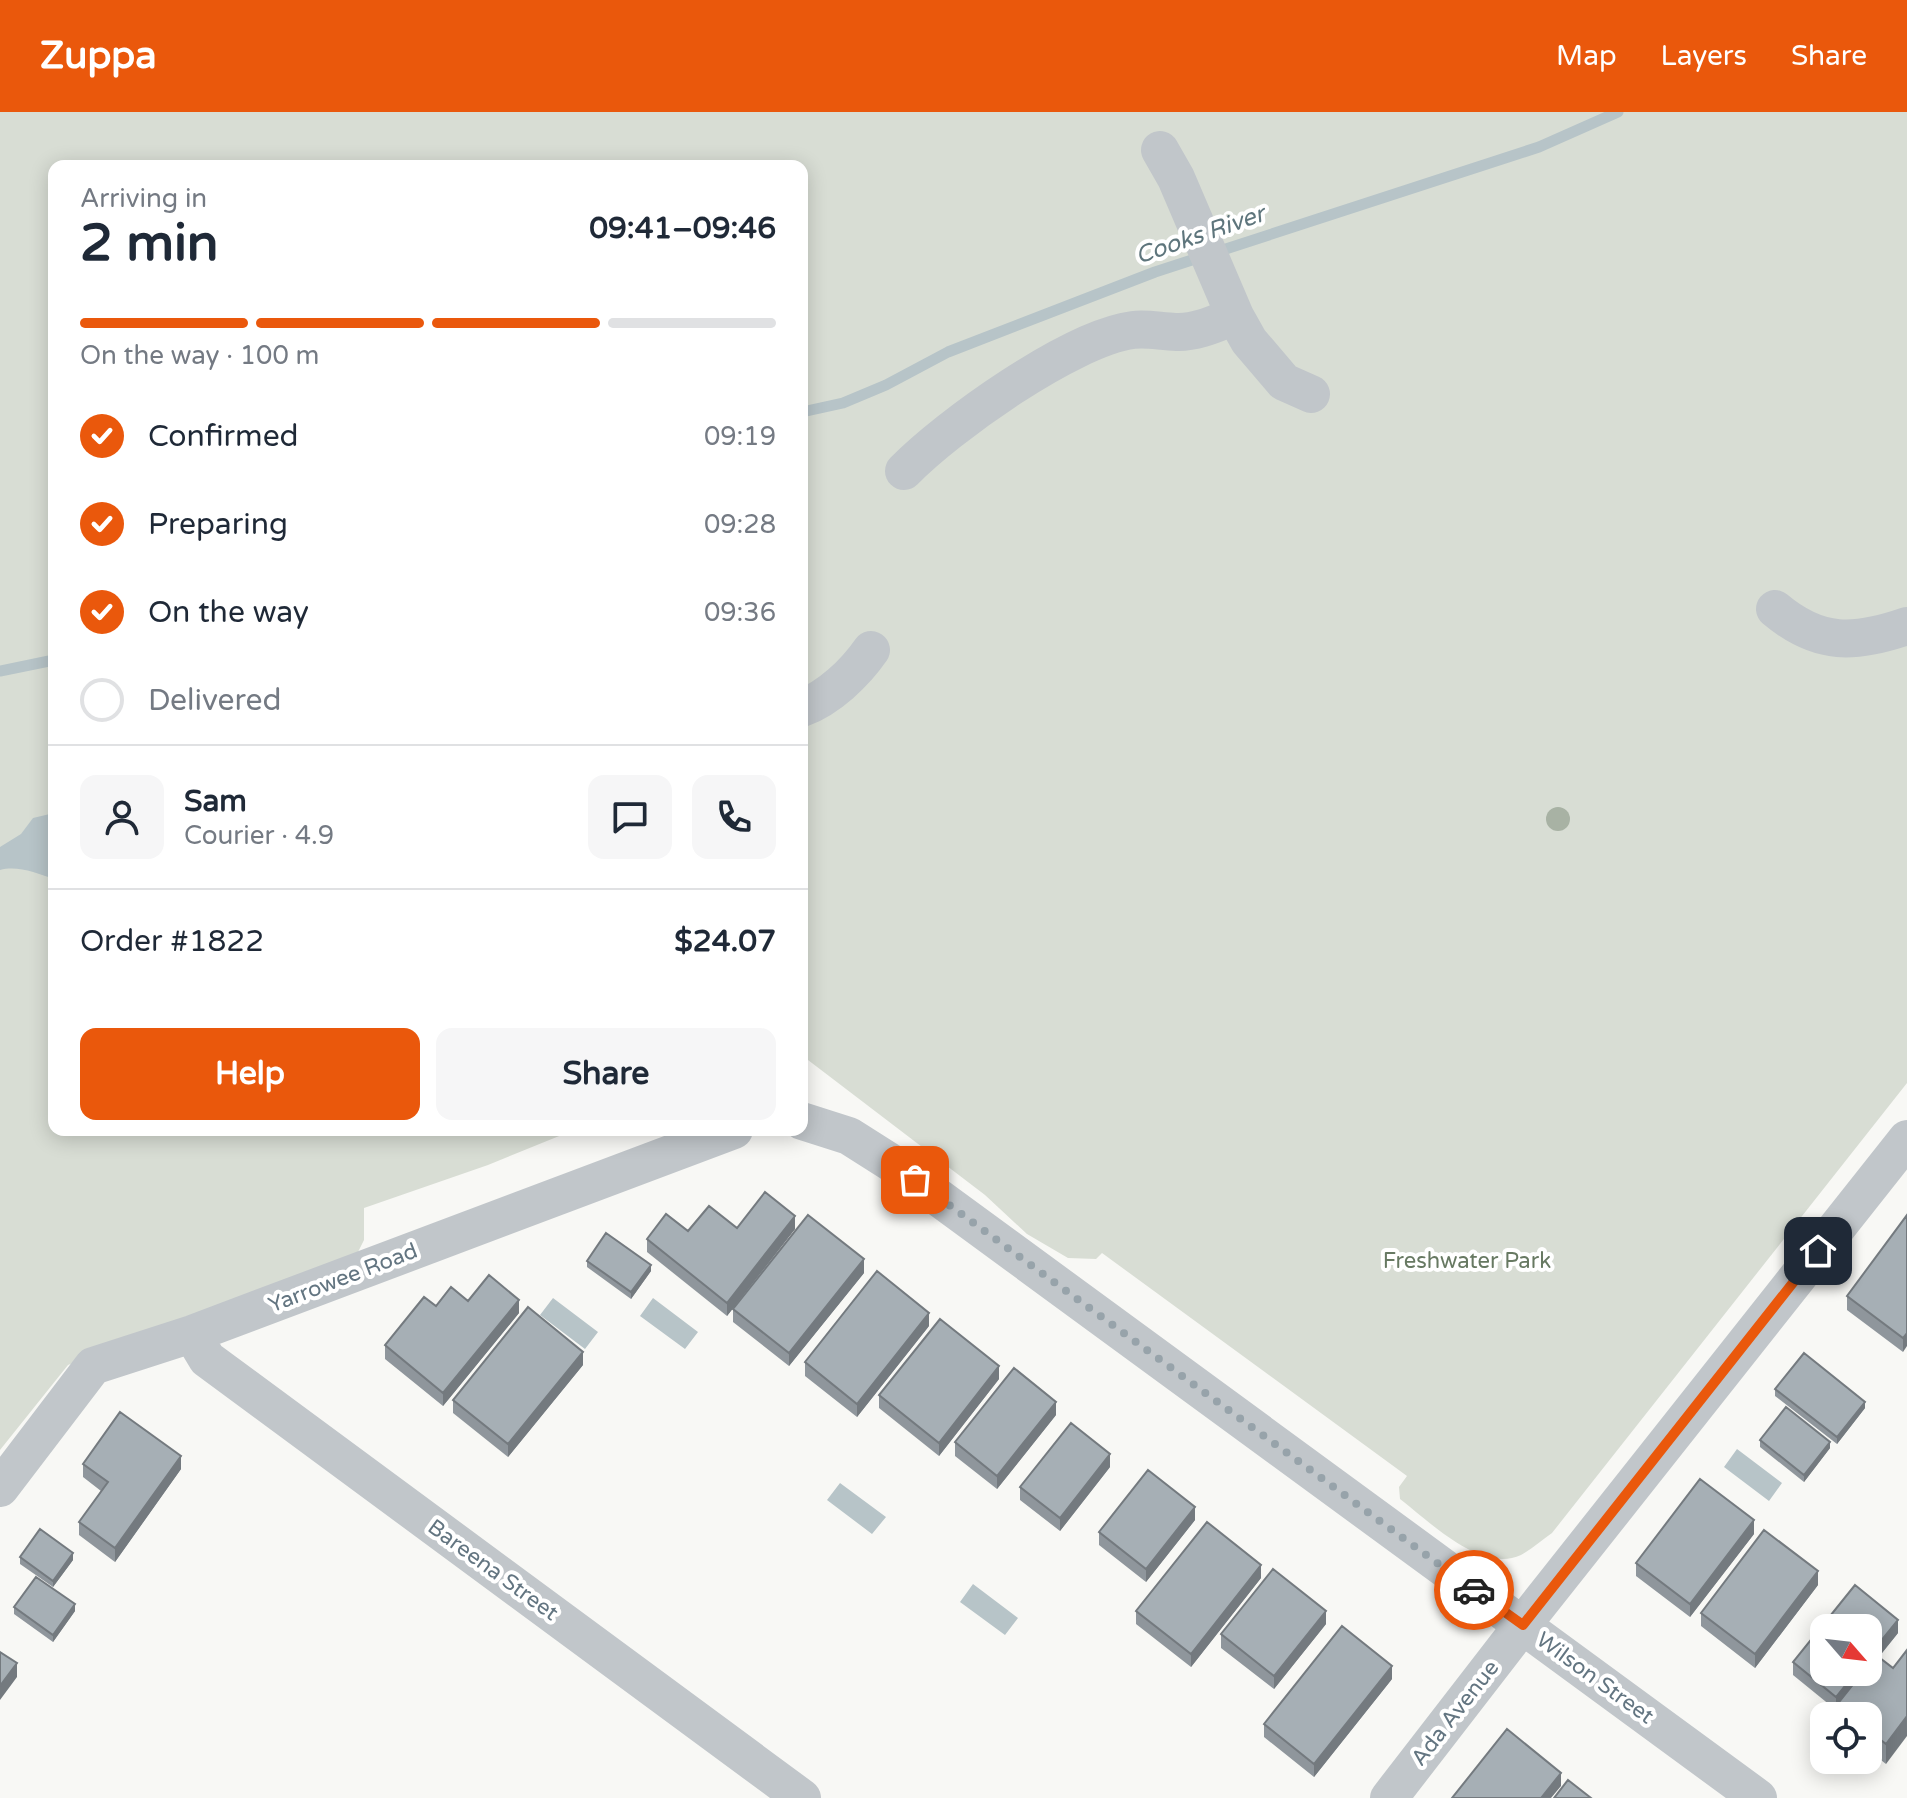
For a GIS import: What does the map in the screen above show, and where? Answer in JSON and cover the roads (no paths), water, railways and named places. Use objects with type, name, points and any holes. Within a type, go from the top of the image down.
[{"type":"street","points":[[1160,150],[1195,219],[1235,316],[1249,341],[1284,382],[1311,394]]},
{"type":"street","points":[[904,471],[923,452],[1018,383],[1089,345],[1132,330],[1179,333],[1235,316]]},
{"type":"street","points":[[1775,609],[1790,622],[1831,639],[1865,638],[1907,626]]},
{"type":"street","points":[[808,704],[837,686],[871,650]]},
{"type":"street","name":"Wilson Street","points":[[808,1123],[849,1136],[890,1162],[1758,1798]]},
{"type":"street","name":"Yarrowee Road","points":[[0,1488],[93,1366],[192,1334],[718,1136]]},
{"type":"street","name":"Ada Avenue","points":[[1389,1798],[1907,1139]]},
{"type":"street","name":"Bareena Street","points":[[192,1334],[207,1359],[802,1798]]},
{"type":"waterway","name":"Cooks River","points":[[808,411],[843,403],[886,385],[948,352],[1155,272],[1539,147],[1618,112]]},
{"type":"waterway","name":"Cooks River","points":[[0,671],[48,661]]},
{"type":"park label","name":"Freshwater Park","points":[[1467,1261]]}]
